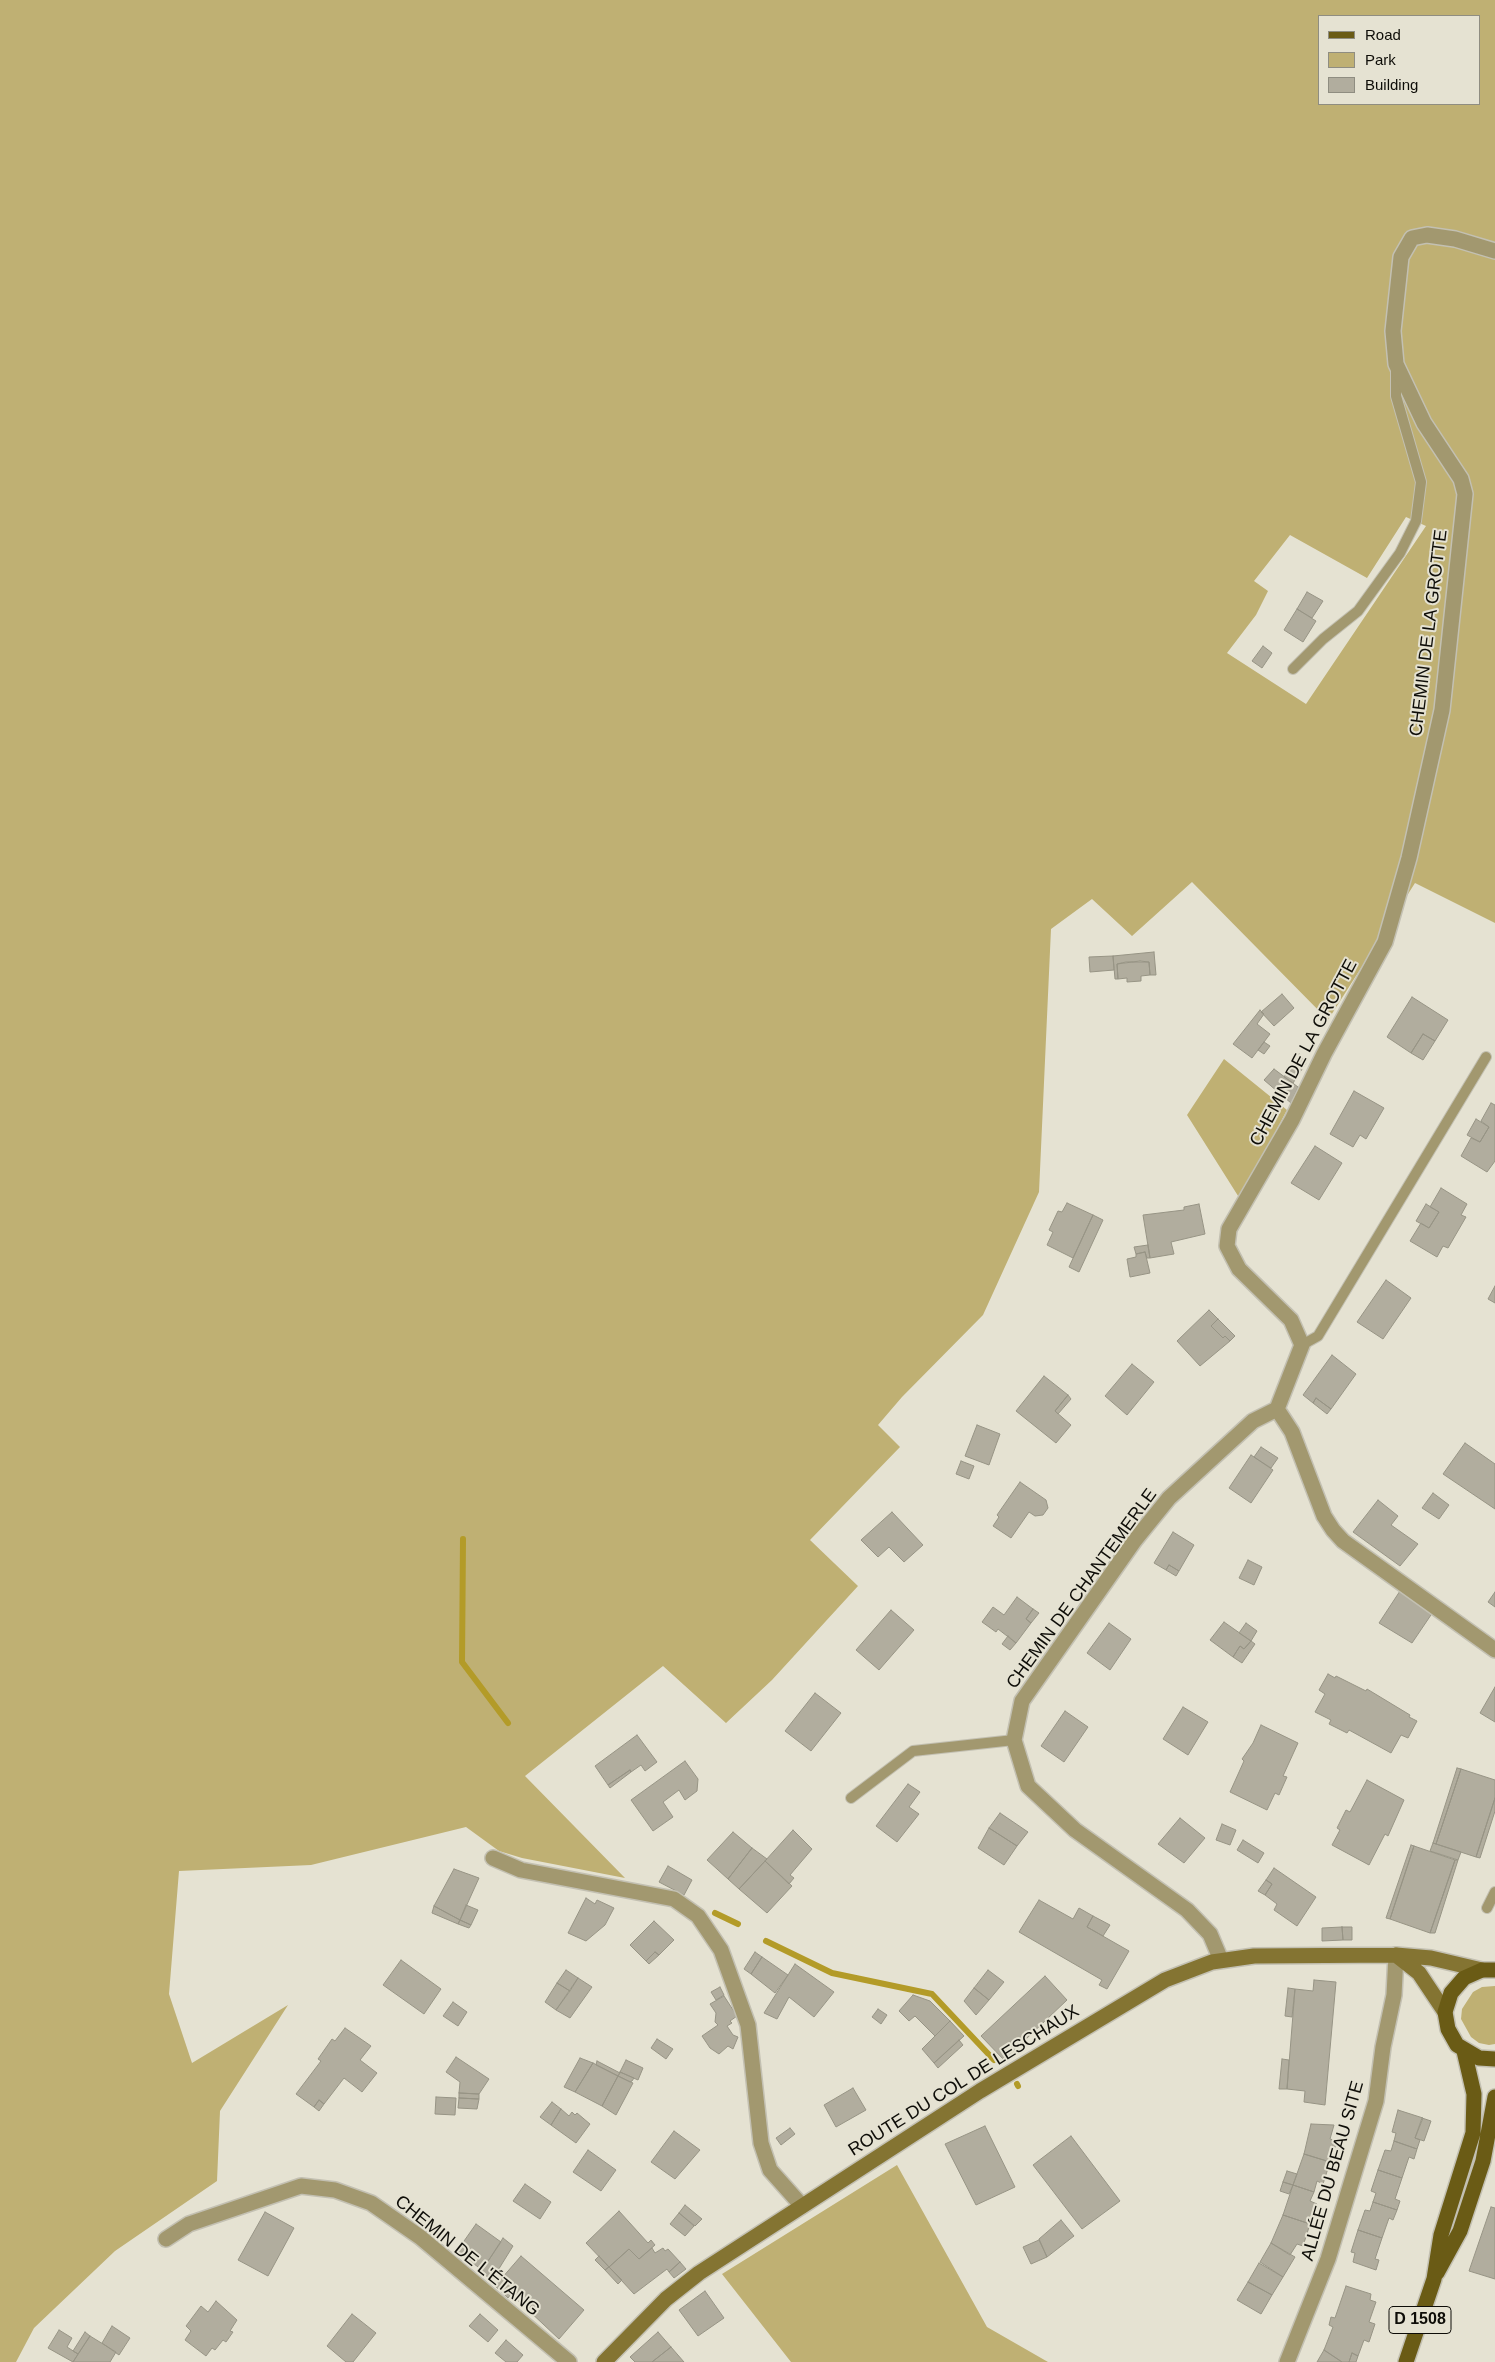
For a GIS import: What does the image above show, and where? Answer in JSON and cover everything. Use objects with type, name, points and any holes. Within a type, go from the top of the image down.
[{"type":"main road","name":"ROUTE DU COL DE LESCHAUX","points":[[604,2362],[666,2299],[699,2274],[980,2091],[1125,2002],[1165,1980],[1221,1960],[1264,1956],[1396,1956],[1431,1958],[1489,1970]]},
{"type":"main road","points":[[1396,1956],[1419,1973],[1445,2012]]},
{"type":"main road","points":[[1489,1970],[1473,1973],[1456,1984],[1447,2002],[1445,2012],[1451,2038],[1464,2051],[1479,2058],[1495,2059]]},
{"type":"main road","name":"D 1508","points":[[1406,2362],[1434,2279],[1441,2234],[1473,2133],[1474,2094],[1464,2051]]},
{"type":"main road","name":"D 1508","points":[[1434,2279],[1460,2231],[1483,2160],[1495,2097]]},
{"type":"street","points":[[1396,364],[1393,331],[1400,257],[1412,238],[1427,235],[1455,238],[1495,251]]},
{"type":"street","name":"CHEMIN DE LA GROTTE","points":[[1302,1345],[1291,1320],[1240,1269],[1227,1246],[1228,1229],[1292,1120],[1324,1054],[1385,942],[1409,858],[1442,710],[1465,494],[1461,480],[1424,423],[1396,364]]},
{"type":"street","points":[[1302,1345],[1277,1409],[1292,1432],[1324,1516],[1333,1530],[1343,1540],[1495,1650]]},
{"type":"street","name":"CHEMIN DE CHANTEMERLE","points":[[1221,1960],[1210,1934],[1187,1910],[1075,1830],[1028,1786],[1014,1740],[1022,1701],[1135,1540],[1169,1498],[1253,1421],[1277,1409]]},
{"type":"street","points":[[493,1858],[521,1870],[674,1899],[698,1916],[721,1950],[748,2025],[760,2143],[770,2170],[802,2206]]},
{"type":"street","name":"ALLÉE DU BEAU SITE","points":[[1287,2362],[1328,2259],[1376,2102],[1383,2048],[1394,1995],[1396,1956]]},
{"type":"street","name":"CHEMIN DE L'ÉTANG","points":[[166,2239],[189,2224],[301,2186],[335,2190],[371,2203],[420,2238],[569,2362]]},
{"type":"lane","points":[[1294,669],[1323,639],[1358,611],[1400,553],[1416,521],[1421,482],[1396,396],[1396,364]]},
{"type":"lane","points":[[1302,1345],[1318,1336],[1486,1057]]},
{"type":"lane","points":[[851,1798],[912,1751],[1014,1740]]},
{"type":"lane","points":[[1487,1908],[1495,1892]]},
{"type":"green space","points":[[0,0],[1495,0],[1495,923],[1415,883],[1328,1020],[1192,882],[1132,936],[1092,899],[1051,929],[1039,1192],[983,1315],[902,1397],[878,1425],[900,1447],[810,1540],[858,1586],[772,1680],[726,1723],[663,1666],[525,1776],[625,1878],[522,1858],[499,1851],[466,1827],[311,1865],[179,1871],[169,1994],[192,2063],[288,2005],[220,2111],[217,2181],[115,2251],[34,2328],[16,2362],[0,2362]],"holes":[[[1406,517],[1426,526],[1306,704],[1227,653],[1256,615],[1268,591],[1254,581],[1290,535],[1367,578]]]},
{"type":"green space","points":[[1224,1059],[1287,1110],[1240,1199],[1187,1115]]},
{"type":"green space","points":[[1495,1986],[1495,2044],[1489,2045],[1479,2043],[1471,2037],[1461,2019],[1462,2009],[1473,1992],[1482,1987]]},
{"type":"green space","points":[[897,2165],[987,2327],[1048,2362],[791,2362],[722,2274]]},
{"type":"building","points":[[1307,592],[1323,601],[1312,618],[1297,609]]},
{"type":"building","points":[[1297,609],[1316,621],[1303,642],[1284,630]]},
{"type":"building","points":[[1263,646],[1272,653],[1262,668],[1252,661]]},
{"type":"building","points":[[1154,952],[1156,975],[1150,975],[1149,962],[1126,962],[1117,964],[1118,979],[1115,979],[1113,956]]},
{"type":"building","points":[[1113,956],[1114,970],[1090,972],[1089,957]]},
{"type":"building","points":[[1140,961],[1149,962],[1150,975],[1141,976],[1141,981],[1127,982],[1127,978],[1118,979],[1117,964]]},
{"type":"building","points":[[1282,994],[1294,1008],[1274,1026],[1261,1012]]},
{"type":"building","points":[[1412,997],[1448,1020],[1435,1041],[1423,1034],[1411,1053],[1387,1037]]},
{"type":"building","points":[[1260,1010],[1264,1014],[1257,1024],[1270,1034],[1252,1058],[1233,1044]]},
{"type":"building","points":[[1423,1034],[1435,1041],[1423,1060],[1411,1053]]},
{"type":"building","points":[[1264,1042],[1270,1046],[1264,1054],[1258,1050]]},
{"type":"building","points":[[1299,1054],[1306,1063],[1293,1083],[1284,1077]]},
{"type":"building","points":[[1274,1069],[1298,1087],[1291,1103],[1264,1080]]},
{"type":"building","points":[[1354,1091],[1384,1108],[1366,1139],[1360,1135],[1353,1147],[1330,1134]]},
{"type":"building","points":[[1491,1103],[1495,1105],[1495,1161],[1487,1172],[1461,1156],[1471,1138],[1480,1142],[1489,1127],[1481,1121]]},
{"type":"building","points":[[1476,1119],[1489,1127],[1480,1142],[1467,1135]]},
{"type":"building","points":[[1315,1146],[1342,1163],[1319,1200],[1291,1183]]},
{"type":"building","points":[[1441,1188],[1467,1204],[1461,1215],[1466,1217],[1448,1248],[1443,1246],[1437,1257],[1410,1241],[1421,1223],[1429,1228],[1439,1212],[1430,1207]]},
{"type":"building","points":[[1067,1203],[1093,1215],[1073,1258],[1047,1245],[1053,1232],[1049,1230],[1058,1211],[1062,1212]]},
{"type":"building","points":[[1199,1204],[1205,1234],[1171,1242],[1174,1254],[1150,1258],[1143,1215],[1184,1210],[1184,1207]]},
{"type":"building","points":[[1426,1204],[1439,1212],[1429,1228],[1416,1221]]},
{"type":"building","points":[[1093,1215],[1103,1220],[1079,1272],[1069,1267]]},
{"type":"building","points":[[1148,1245],[1150,1258],[1147,1258],[1145,1252],[1136,1254],[1134,1247]]},
{"type":"building","points":[[1145,1252],[1150,1273],[1130,1277],[1127,1259]]},
{"type":"building","points":[[1386,1280],[1411,1298],[1383,1339],[1357,1322]]},
{"type":"building","points":[[1495,1286],[1495,1303],[1488,1299]]},
{"type":"building","points":[[1209,1310],[1218,1319],[1211,1326],[1223,1338],[1225,1336],[1230,1341],[1200,1366],[1177,1341]]},
{"type":"building","points":[[1218,1319],[1235,1336],[1230,1341],[1225,1336],[1223,1338],[1211,1326]]},
{"type":"building","points":[[1332,1355],[1356,1374],[1331,1409],[1316,1398],[1313,1403],[1303,1395]]},
{"type":"building","points":[[1132,1364],[1154,1382],[1127,1415],[1105,1396]]},
{"type":"building","points":[[1044,1376],[1068,1395],[1055,1411],[1071,1425],[1056,1443],[1016,1411]]},
{"type":"building","points":[[1068,1395],[1071,1399],[1058,1414],[1055,1411]]},
{"type":"building","points":[[1316,1398],[1331,1409],[1327,1414],[1313,1403]]},
{"type":"building","points":[[977,1425],[1000,1434],[989,1465],[965,1456]]},
{"type":"building","points":[[1465,1443],[1495,1464],[1495,1509],[1443,1474]]},
{"type":"building","points":[[1261,1447],[1278,1458],[1271,1468],[1254,1457]]},
{"type":"building","points":[[1251,1455],[1273,1470],[1251,1503],[1229,1488]]},
{"type":"building","points":[[961,1461],[974,1466],[969,1479],[956,1474]]},
{"type":"building","points":[[1020,1482],[1046,1500],[1048,1508],[1043,1515],[1035,1516],[1029,1512],[1011,1538],[993,1526],[999,1517],[997,1515]]},
{"type":"building","points":[[1433,1493],[1449,1505],[1439,1519],[1422,1508]]},
{"type":"building","points":[[1378,1500],[1398,1516],[1391,1525],[1418,1544],[1400,1566],[1353,1532]]},
{"type":"building","points":[[892,1512],[923,1545],[904,1562],[889,1547],[878,1557],[861,1540]]},
{"type":"building","points":[[1173,1532],[1194,1545],[1179,1571],[1169,1565],[1166,1570],[1154,1563]]},
{"type":"building","points":[[1248,1560],[1262,1567],[1254,1585],[1239,1578]]},
{"type":"building","points":[[1169,1565],[1179,1571],[1176,1576],[1166,1570]]},
{"type":"building","points":[[1400,1591],[1433,1612],[1412,1643],[1379,1623]]},
{"type":"building","points":[[1495,1592],[1495,1607],[1488,1602]]},
{"type":"building","points":[[1017,1597],[1033,1609],[1026,1619],[1031,1623],[1016,1643],[998,1629],[996,1632],[982,1622],[993,1607],[1004,1615]]},
{"type":"building","points":[[1033,1609],[1039,1613],[1031,1623],[1026,1619]]},
{"type":"building","points":[[891,1610],[914,1630],[879,1670],[856,1650]]},
{"type":"building","points":[[1224,1622],[1251,1641],[1244,1649],[1240,1646],[1233,1657],[1210,1640]]},
{"type":"building","points":[[1109,1623],[1131,1639],[1110,1670],[1087,1653]]},
{"type":"building","points":[[1246,1623],[1257,1631],[1251,1641],[1239,1633]]},
{"type":"building","points":[[1008,1636],[1016,1643],[1010,1650],[1002,1644]]},
{"type":"building","points":[[1251,1641],[1255,1644],[1242,1663],[1233,1657],[1240,1646],[1244,1649]]},
{"type":"building","points":[[1328,1674],[1366,1691],[1367,1689],[1410,1715],[1409,1717],[1417,1721],[1408,1738],[1401,1735],[1391,1753],[1349,1730],[1347,1733],[1329,1724],[1331,1720],[1315,1712],[1325,1694],[1319,1690]]},
{"type":"building","points":[[1495,1687],[1495,1722],[1480,1713]]},
{"type":"building","points":[[815,1693],[841,1713],[811,1751],[785,1731]]},
{"type":"building","points":[[1183,1707],[1208,1722],[1188,1755],[1163,1739]]},
{"type":"building","points":[[1065,1711],[1088,1727],[1064,1762],[1041,1746]]},
{"type":"building","points":[[1261,1725],[1298,1743],[1283,1776],[1287,1777],[1279,1795],[1275,1793],[1267,1810],[1230,1792],[1244,1761],[1242,1759],[1253,1743]]},
{"type":"building","points":[[637,1735],[657,1762],[645,1771],[641,1765],[631,1772],[630,1770],[608,1785],[595,1766]]},
{"type":"building","points":[[685,1761],[698,1779],[697,1791],[685,1800],[679,1790],[663,1802],[673,1817],[653,1831],[631,1800]]},
{"type":"building","points":[[1457,1768],[1461,1769],[1436,1844],[1433,1843]]},
{"type":"building","points":[[1461,1769],[1495,1780],[1495,1798],[1476,1857],[1436,1844]]},
{"type":"building","points":[[630,1770],[631,1772],[610,1788],[608,1785]]},
{"type":"building","points":[[1367,1780],[1404,1800],[1388,1836],[1385,1834],[1369,1865],[1332,1845],[1340,1830],[1337,1828],[1346,1810],[1350,1812]]},
{"type":"building","points":[[908,1784],[920,1792],[909,1807],[919,1814],[897,1842],[876,1826]]},
{"type":"building","points":[[1495,1798],[1495,1811],[1480,1858],[1476,1857]]},
{"type":"building","points":[[1000,1813],[1028,1832],[1017,1846],[989,1828]]},
{"type":"building","points":[[1180,1818],[1205,1838],[1184,1863],[1158,1844]]},
{"type":"building","points":[[1222,1824],[1236,1830],[1230,1845],[1216,1840]]},
{"type":"building","points":[[989,1828],[1017,1846],[1004,1865],[978,1848]]},
{"type":"building","points":[[793,1830],[812,1849],[790,1875],[794,1878],[789,1884],[765,1861]]},
{"type":"building","points":[[733,1832],[752,1848],[728,1879],[707,1860]]},
{"type":"building","points":[[1243,1840],[1264,1853],[1258,1863],[1237,1850]]},
{"type":"building","points":[[1433,1843],[1461,1852],[1458,1860],[1430,1851]]},
{"type":"building","points":[[1411,1845],[1414,1846],[1390,1919],[1386,1918]]},
{"type":"building","points":[[1414,1846],[1455,1860],[1430,1933],[1390,1919]]},
{"type":"building","points":[[752,1848],[767,1859],[739,1889],[728,1879]]},
{"type":"building","points":[[1455,1860],[1458,1860],[1435,1933],[1430,1933]]},
{"type":"building","points":[[765,1861],[792,1886],[767,1913],[739,1889]]},
{"type":"building","points":[[668,1866],[692,1880],[684,1895],[659,1882]]},
{"type":"building","points":[[1274,1868],[1316,1897],[1297,1926],[1274,1910],[1277,1904],[1265,1895],[1272,1884],[1266,1880]]},
{"type":"building","points":[[454,1869],[479,1878],[460,1920],[434,1906]]},
{"type":"building","points":[[1266,1880],[1272,1884],[1265,1895],[1258,1891]]},
{"type":"building","points":[[586,1898],[595,1904],[597,1900],[614,1908],[605,1925],[586,1941],[568,1933]]},
{"type":"building","points":[[1039,1900],[1073,1919],[1079,1908],[1093,1916],[1087,1927],[1129,1951],[1107,1989],[1099,1985],[1102,1980],[1019,1932]]},
{"type":"building","points":[[466,1905],[478,1910],[471,1925],[460,1920]]},
{"type":"building","points":[[434,1906],[460,1920],[458,1924],[432,1913]]},
{"type":"building","points":[[1093,1916],[1110,1925],[1103,1936],[1087,1927]]},
{"type":"building","points":[[460,1920],[471,1925],[469,1928],[458,1924]]},
{"type":"building","points":[[654,1921],[674,1940],[659,1955],[655,1952],[646,1961],[630,1945]]},
{"type":"building","points":[[1342,1927],[1352,1927],[1352,1940],[1343,1940]]},
{"type":"building","points":[[1342,1927],[1343,1940],[1322,1941],[1322,1928]]},
{"type":"building","points":[[655,1952],[659,1955],[649,1964],[646,1961]]},
{"type":"building","points":[[755,1952],[762,1957],[751,1974],[744,1969]]},
{"type":"building","points":[[762,1957],[788,1975],[775,1993],[751,1974]]},
{"type":"building","points":[[401,1960],[441,1989],[424,2014],[383,1985]]},
{"type":"building","points":[[795,1964],[834,1992],[814,2017],[789,1997],[777,2019],[764,2013]]},
{"type":"building","points":[[566,1970],[578,1978],[570,1991],[557,1983]]},
{"type":"building","points":[[988,1970],[1004,1982],[989,2000],[974,1988]]},
{"type":"building","points":[[1045,1976],[1067,2000],[1004,2060],[981,2036]]},
{"type":"building","points":[[578,1978],[592,1987],[570,2018],[556,2010]]},
{"type":"building","points":[[1314,1980],[1336,1982],[1325,2105],[1304,2102],[1305,2091],[1287,2089],[1295,1989],[1313,1991]]},
{"type":"building","points":[[557,1983],[570,1991],[556,2010],[545,2002]]},
{"type":"building","points":[[720,1987],[724,1995],[716,2000],[711,1992]]},
{"type":"building","points":[[974,1988],[989,2000],[976,2015],[964,2001]]},
{"type":"building","points":[[1288,1988],[1295,1989],[1292,2017],[1285,2016]]},
{"type":"building","points":[[913,1995],[930,2001],[950,2021],[935,2036],[915,2016],[909,2021],[899,2011]]},
{"type":"building","points":[[724,1996],[737,2016],[727,2026],[733,2035],[738,2037],[733,2049],[728,2046],[719,2054],[710,2048],[702,2036],[718,2025],[715,2022],[716,2013],[710,2004]]},
{"type":"building","points":[[453,2002],[467,2012],[458,2026],[443,2016]]},
{"type":"building","points":[[878,2009],[887,2015],[881,2024],[872,2017]]},
{"type":"building","points":[[950,2021],[964,2036],[934,2063],[922,2049]]},
{"type":"building","points":[[345,2028],[371,2046],[360,2060],[377,2073],[362,2092],[344,2078],[324,2104],[319,2100],[314,2107],[296,2094],[321,2061],[318,2059],[332,2039],[335,2041]]},
{"type":"building","points":[[657,2039],[673,2049],[666,2059],[651,2048]]},
{"type":"building","points":[[959,2040],[963,2045],[938,2068],[934,2063]]},
{"type":"building","points":[[456,2057],[489,2079],[479,2094],[459,2093],[460,2082],[446,2072]]},
{"type":"building","points":[[580,2058],[593,2063],[575,2092],[564,2087]]},
{"type":"building","points":[[1282,2059],[1289,2060],[1287,2089],[1279,2089]]},
{"type":"building","points":[[626,2060],[643,2068],[638,2080],[620,2072]]},
{"type":"building","points":[[597,2061],[620,2073],[618,2076],[596,2065]]},
{"type":"building","points":[[593,2063],[618,2076],[602,2106],[575,2092]]},
{"type":"building","points":[[620,2072],[634,2078],[630,2082],[618,2076]]},
{"type":"building","points":[[618,2076],[633,2083],[616,2115],[602,2106]]},
{"type":"building","points":[[853,2088],[866,2110],[836,2127],[824,2105]]},
{"type":"building","points":[[459,2093],[479,2094],[479,2099],[459,2098]]},
{"type":"building","points":[[436,2097],[456,2098],[455,2115],[435,2114]]},
{"type":"building","points":[[459,2098],[479,2099],[477,2109],[458,2108]]},
{"type":"building","points":[[319,2100],[324,2104],[319,2111],[314,2107]]},
{"type":"building","points":[[552,2102],[561,2109],[551,2125],[540,2117]]},
{"type":"building","points":[[561,2109],[569,2116],[572,2112],[575,2115],[577,2113],[590,2124],[576,2143],[551,2125]]},
{"type":"building","points":[[1398,2110],[1423,2118],[1415,2138],[1420,2140],[1417,2149],[1394,2141],[1396,2133],[1392,2132]]},
{"type":"building","points":[[1422,2118],[1431,2121],[1424,2141],[1415,2138]]},
{"type":"building","points":[[1311,2124],[1334,2125],[1330,2139],[1337,2141],[1330,2162],[1304,2154]]},
{"type":"building","points":[[985,2126],[1015,2187],[976,2205],[945,2144]]},
{"type":"building","points":[[790,2128],[795,2134],[781,2145],[776,2138]]},
{"type":"building","points":[[674,2131],[700,2150],[675,2179],[651,2162]]},
{"type":"building","points":[[1071,2136],[1120,2201],[1082,2229],[1033,2165]]},
{"type":"building","points":[[1394,2141],[1417,2149],[1414,2159],[1409,2157],[1402,2178],[1378,2170],[1385,2150],[1391,2151]]},
{"type":"building","points":[[588,2150],[616,2170],[601,2191],[573,2172]]},
{"type":"building","points":[[1304,2154],[1330,2162],[1323,2184],[1317,2181],[1314,2192],[1293,2185]]},
{"type":"building","points":[[1378,2170],[1402,2178],[1395,2199],[1400,2201],[1397,2210],[1373,2202],[1376,2193],[1371,2191]]},
{"type":"building","points":[[1287,2171],[1297,2174],[1293,2185],[1283,2182]]},
{"type":"building","points":[[1283,2182],[1293,2185],[1289,2194],[1280,2191]]},
{"type":"building","points":[[525,2184],[551,2202],[540,2219],[513,2201]]},
{"type":"building","points":[[1293,2185],[1314,2192],[1310,2201],[1317,2204],[1310,2224],[1283,2215]]},
{"type":"building","points":[[1373,2202],[1397,2210],[1393,2220],[1389,2218],[1382,2238],[1358,2230],[1365,2210],[1370,2211]]},
{"type":"building","points":[[685,2205],[702,2219],[695,2226],[679,2213]]},
{"type":"building","points":[[1491,2207],[1495,2208],[1495,2279],[1469,2271]]},
{"type":"building","points":[[619,2211],[648,2243],[651,2240],[655,2245],[639,2259],[629,2249],[609,2267],[586,2243]]},
{"type":"building","points":[[265,2212],[294,2228],[268,2276],[238,2260]]},
{"type":"building","points":[[679,2213],[694,2226],[685,2236],[670,2224]]},
{"type":"building","points":[[1283,2215],[1310,2224],[1303,2246],[1297,2244],[1290,2255],[1271,2243]]},
{"type":"building","points":[[1061,2220],[1074,2236],[1047,2257],[1039,2239]]},
{"type":"building","points":[[476,2224],[501,2242],[482,2270],[457,2251]]},
{"type":"building","points":[[1358,2230],[1382,2238],[1375,2259],[1379,2260],[1376,2270],[1353,2262],[1355,2253],[1351,2252]]},
{"type":"building","points":[[503,2238],[513,2246],[492,2280],[481,2272]]},
{"type":"building","points":[[1039,2240],[1047,2257],[1031,2264],[1023,2247]]},
{"type":"building","points":[[1271,2243],[1295,2257],[1283,2277],[1260,2262]]},
{"type":"building","points":[[652,2248],[655,2253],[663,2248],[665,2251],[668,2249],[680,2262],[669,2272],[667,2269],[634,2294],[609,2267],[629,2249],[639,2259]]},
{"type":"building","points":[[521,2256],[584,2310],[559,2339],[511,2294],[508,2298],[495,2286]]},
{"type":"building","points":[[599,2256],[609,2267],[605,2270],[595,2260]]},
{"type":"building","points":[[680,2262],[686,2269],[674,2278],[669,2272]]},
{"type":"building","points":[[1259,2263],[1283,2277],[1272,2295],[1248,2282]]},
{"type":"building","points":[[609,2267],[622,2280],[618,2284],[605,2270]]},
{"type":"building","points":[[1248,2282],[1272,2295],[1261,2314],[1237,2300]]},
{"type":"building","points":[[1346,2286],[1371,2294],[1370,2300],[1376,2302],[1369,2322],[1375,2324],[1369,2342],[1364,2340],[1358,2356],[1352,2353],[1349,2362],[1342,2362],[1324,2350],[1333,2327],[1329,2325],[1331,2317],[1335,2318]]},
{"type":"building","points":[[705,2291],[724,2318],[698,2336],[679,2310]]},
{"type":"building","points":[[216,2301],[237,2320],[230,2331],[233,2332],[226,2342],[223,2340],[215,2350],[212,2348],[206,2356],[185,2340],[191,2331],[186,2326],[201,2306],[208,2312]]},
{"type":"building","points":[[352,2314],[376,2333],[353,2362],[346,2362],[327,2346]]},
{"type":"building","points":[[480,2314],[498,2330],[488,2342],[469,2326]]},
{"type":"building","points":[[112,2326],[130,2338],[119,2355],[102,2343]]},
{"type":"building","points":[[59,2330],[72,2338],[67,2347],[78,2354],[73,2362],[48,2348]]},
{"type":"building","points":[[85,2332],[90,2336],[78,2354],[73,2351]]},
{"type":"building","points":[[658,2332],[671,2347],[652,2362],[635,2362],[630,2357]]},
{"type":"building","points":[[90,2336],[116,2352],[110,2362],[73,2362]]},
{"type":"building","points":[[506,2340],[523,2355],[517,2362],[506,2362],[495,2353]]},
{"type":"building","points":[[671,2347],[684,2362],[652,2362]]},
{"type":"building","points":[[1324,2350],[1342,2362],[1317,2362]]},
{"type":"building","points":[[1352,2353],[1358,2356],[1356,2362],[1349,2362]]},
{"type":"waterway","points":[[463,1539],[462,1662],[508,1723]]},
{"type":"waterway","points":[[715,1913],[738,1924]]},
{"type":"waterway","points":[[766,1941],[832,1973],[932,1994],[994,2060]]}]
